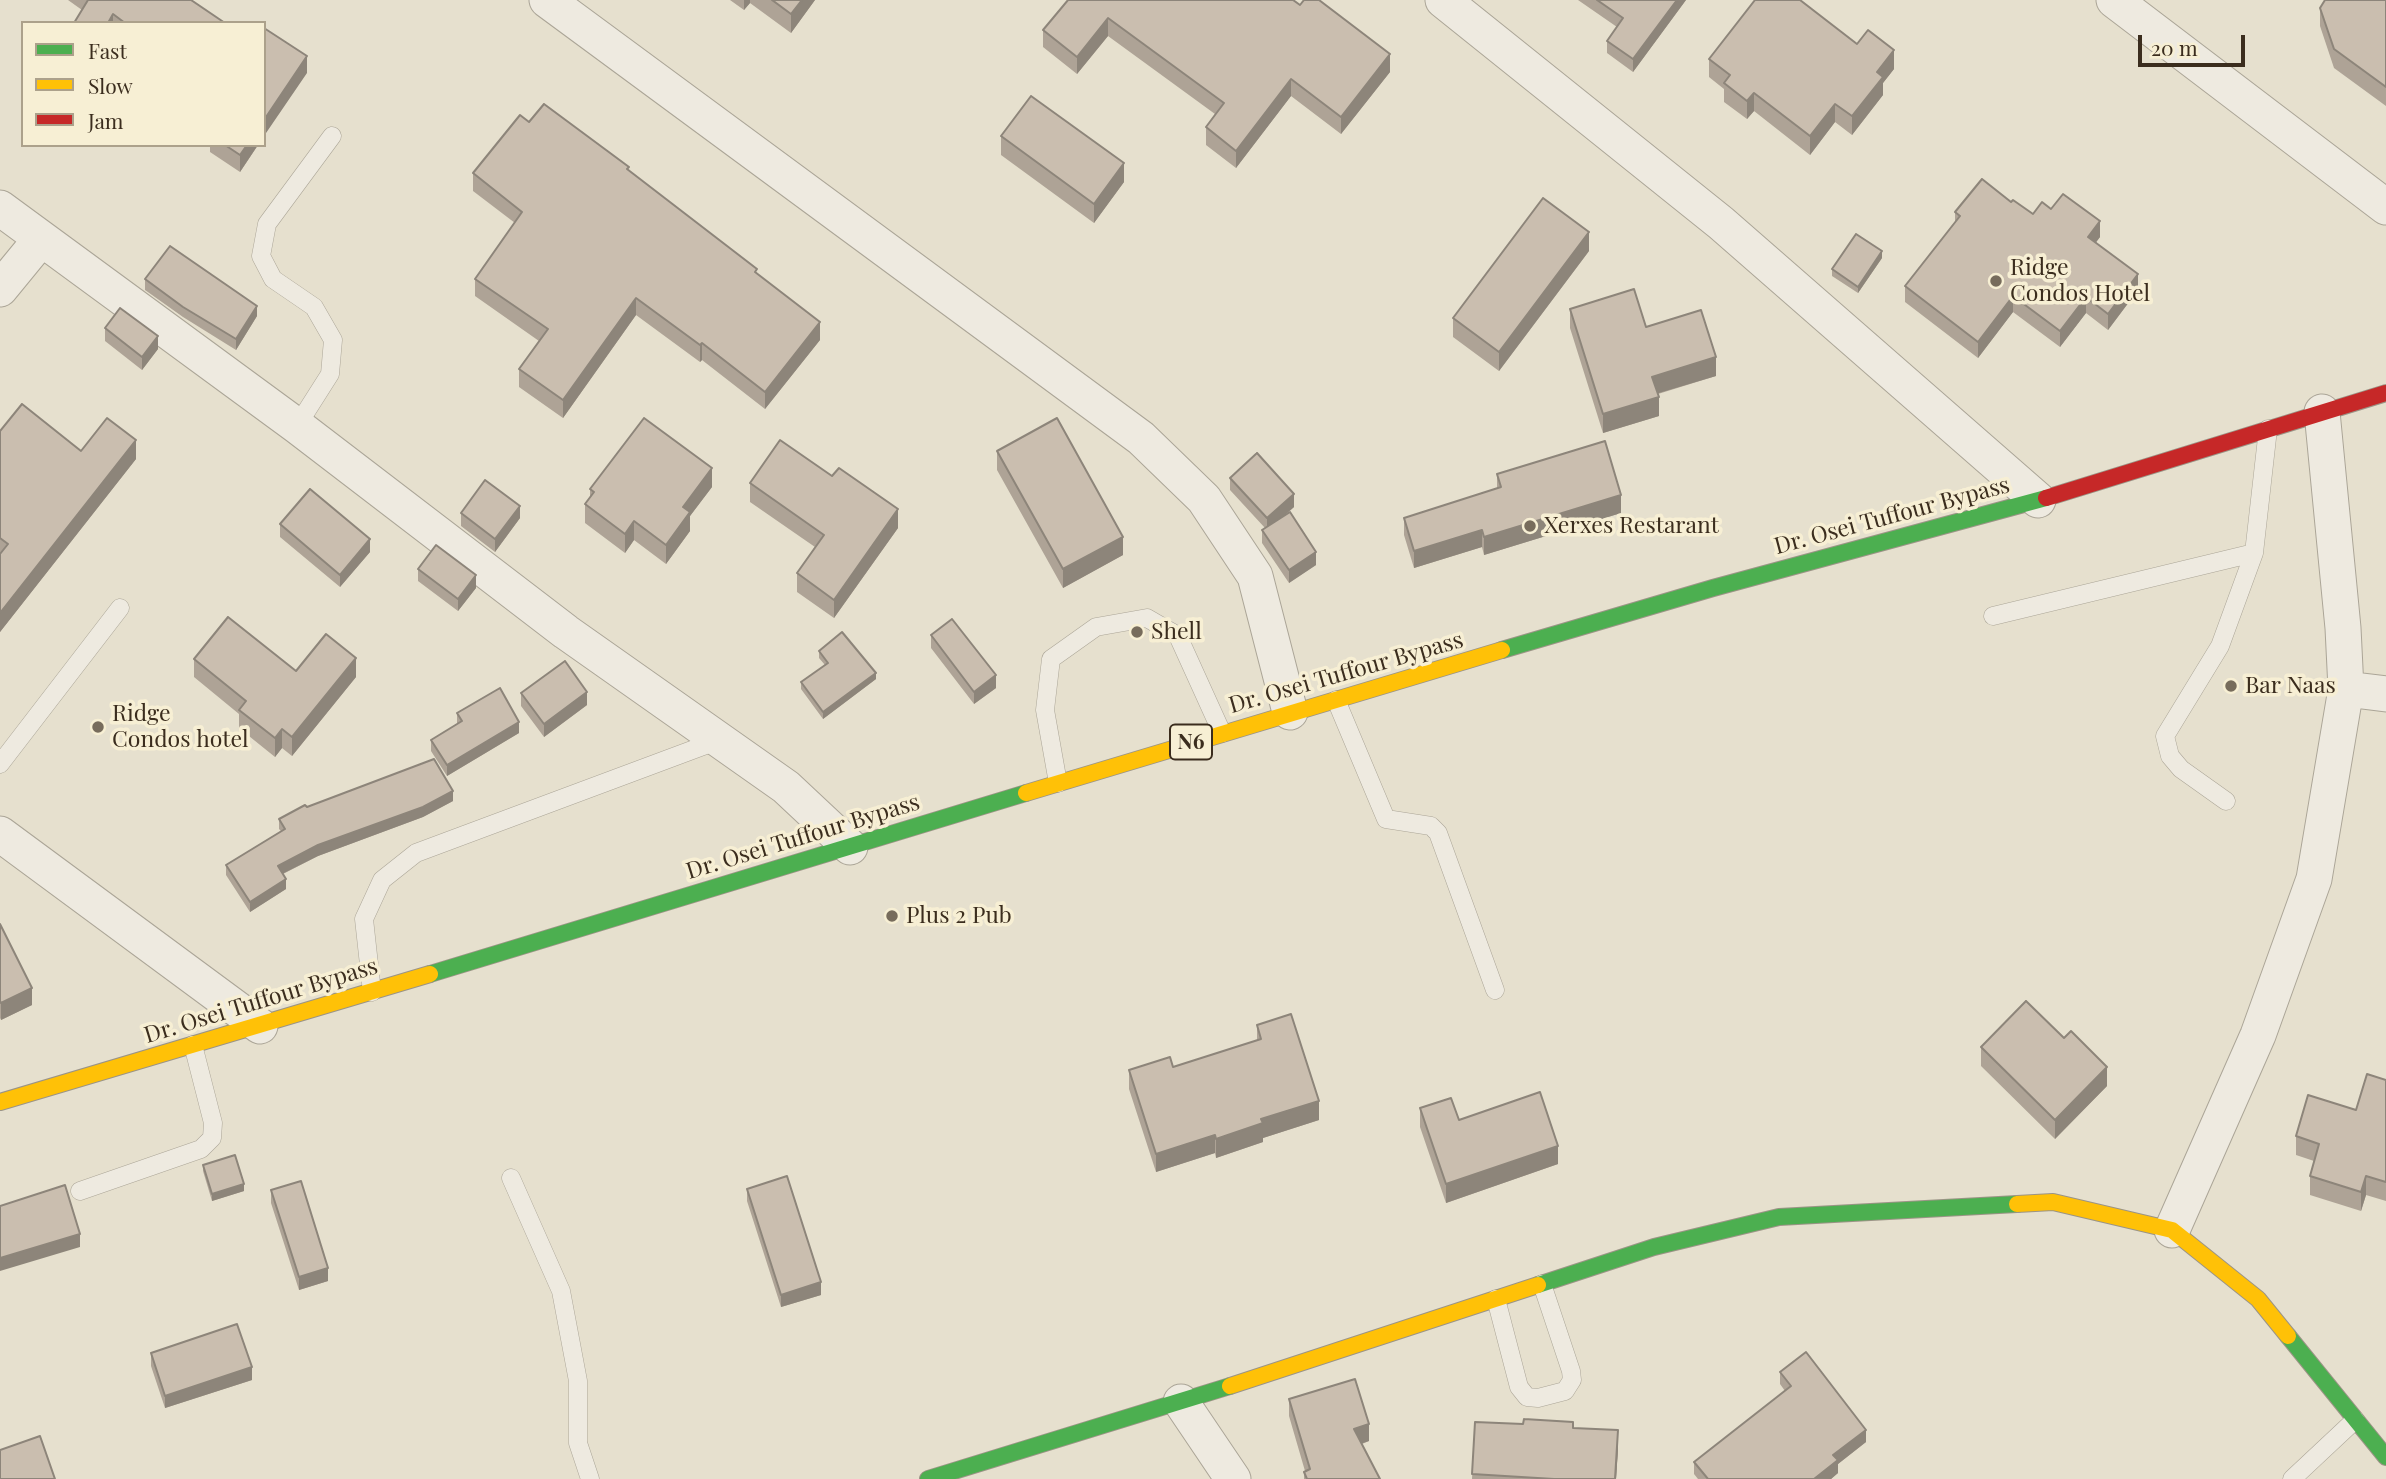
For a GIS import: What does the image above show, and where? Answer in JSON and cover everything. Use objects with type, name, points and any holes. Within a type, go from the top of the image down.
[{"type":"main road","name":"Dr. Osei Tuffour Bypass","points":[[0,1102],[260,1026],[1290,712],[1713,588],[2038,500],[2386,393]]},
{"type":"main road","points":[[934,1478],[1181,1402],[1654,1247],[1779,1217],[2053,1202],[2172,1230],[2258,1299],[2386,1457]]},
{"type":"street","points":[[547,0],[1141,438],[1204,499],[1255,576],[1290,712]]},
{"type":"street","points":[[1443,0],[1721,223],[2038,500]]},
{"type":"street","points":[[2114,0],[2386,207]]},
{"type":"street","points":[[0,208],[297,426],[566,632],[786,787],[850,847]]},
{"type":"street","points":[[0,289],[41,239]]},
{"type":"street","points":[[2172,1230],[2258,1035],[2314,879],[2346,689],[2343,628],[2322,412]]},
{"type":"street","points":[[2346,689],[2386,694]]},
{"type":"street","points":[[0,834],[260,1026]]},
{"type":"street","points":[[1181,1402],[1233,1479]]},
{"type":"lane","points":[[297,426],[330,374],[333,340],[313,307],[273,279],[261,256],[267,224],[332,136]]},
{"type":"lane","points":[[2226,801],[2181,769],[2170,756],[2165,736],[2220,646],[2254,553],[2268,429]]},
{"type":"lane","points":[[1993,616],[2254,553]]},
{"type":"lane","points":[[0,764],[120,608]]},
{"type":"lane","points":[[1058,783],[1045,710],[1051,659],[1096,627],[1147,618],[1178,636],[1222,733]]},
{"type":"lane","points":[[1336,700],[1386,819],[1431,826],[1438,833],[1495,989]]},
{"type":"lane","points":[[372,992],[364,919],[382,880],[416,853],[719,740]]},
{"type":"lane","points":[[80,1191],[201,1149],[212,1138],[213,1123],[193,1045]]},
{"type":"lane","points":[[511,1178],[561,1290],[578,1381],[578,1443],[590,1479]]},
{"type":"lane","points":[[1496,1299],[1519,1387],[1527,1397],[1538,1398],[1565,1391],[1572,1381],[1571,1371],[1542,1284]]},
{"type":"lane","points":[[2292,1479],[2355,1420]]},
{"type":"building","points":[[88,0],[191,0],[222,21],[122,21],[113,14],[109,21],[75,21]]},
{"type":"building","points":[[772,0],[802,0],[791,14]]},
{"type":"building","points":[[1068,0],[1293,0],[1300,5],[1304,0],[1319,0],[1390,54],[1341,117],[1291,79],[1236,151],[1206,127],[1224,103],[1108,18],[1077,57],[1043,30]]},
{"type":"building","points":[[1597,0],[1677,0],[1633,59],[1607,41],[1623,18]]},
{"type":"building","points":[[1755,0],[1800,0],[1857,44],[1868,30],[1894,50],[1877,72],[1883,77],[1852,116],[1835,104],[1810,136],[1754,93],[1747,101],[1724,83],[1730,75],[1709,59]]},
{"type":"building","points":[[2325,0],[2386,0],[2386,87],[2334,49],[2320,8]]},
{"type":"building","points":[[266,29],[307,56],[266,117]]},
{"type":"building","points":[[1031,96],[1124,163],[1094,204],[1001,136]]},
{"type":"building","points":[[544,104],[629,167],[627,169],[757,269],[755,272],[820,322],[765,392],[702,343],[700,345],[636,298],[563,400],[519,369],[548,329],[475,279],[522,212],[473,173],[520,115],[529,122]]},
{"type":"building","points":[[228,147],[246,147],[240,155]]},
{"type":"building","points":[[1982,179],[2011,202],[2013,200],[2033,214],[2042,202],[2051,209],[2063,194],[2100,221],[2088,237],[2138,274],[2108,314],[2086,297],[2060,331],[2013,296],[1978,342],[1905,286],[1960,216],[1955,212]]},
{"type":"building","points":[[1543,198],[1589,232],[1499,352],[1453,318]]},
{"type":"building","points":[[1856,234],[1882,251],[1858,287],[1832,269]]},
{"type":"building","points":[[170,246],[257,306],[236,339],[183,307],[145,279]]},
{"type":"building","points":[[1634,289],[1646,327],[1701,310],[1716,357],[1652,377],[1659,397],[1603,414],[1570,309]]},
{"type":"building","points":[[120,308],[158,336],[142,357],[105,328]]},
{"type":"building","points":[[22,404],[81,451],[107,418],[136,440],[0,613],[0,554],[8,544],[0,538],[0,431]]},
{"type":"building","points":[[644,418],[712,468],[683,507],[690,512],[666,545],[634,521],[625,534],[585,504],[594,492],[590,489]]},
{"type":"building","points":[[1057,418],[1123,537],[1063,569],[997,451]]},
{"type":"building","points":[[780,440],[832,476],[839,468],[898,509],[834,600],[797,573],[824,535],[750,483]]},
{"type":"building","points":[[1605,441],[1621,495],[1484,537],[1482,530],[1414,551],[1404,518],[1501,487],[1497,474]]},
{"type":"building","points":[[1257,453],[1294,494],[1267,518],[1230,478]]},
{"type":"building","points":[[485,480],[520,506],[495,539],[461,513]]},
{"type":"building","points":[[310,489],[370,539],[340,575],[280,524]]},
{"type":"building","points":[[1290,512],[1316,552],[1289,570],[1262,530]]},
{"type":"building","points":[[436,545],[476,575],[458,599],[418,569]]},
{"type":"building","points":[[228,617],[296,671],[326,634],[356,658],[292,737],[282,729],[275,738],[239,710],[246,701],[194,659]]},
{"type":"building","points":[[952,619],[996,675],[974,692],[931,635]]},
{"type":"building","points":[[842,632],[876,673],[823,712],[801,682],[828,663],[819,651]]},
{"type":"building","points":[[565,661],[587,692],[544,724],[521,693]]},
{"type":"building","points":[[500,688],[519,722],[447,765],[431,740],[462,721],[457,713]]},
{"type":"building","points":[[434,759],[453,791],[423,807],[318,845],[278,866],[286,879],[250,902],[226,865],[285,829],[279,819],[305,805],[307,807]]},
{"type":"building","points":[[0,924],[32,988],[1,1003],[0,1001]]},
{"type":"building","points":[[2026,1001],[2064,1038],[2071,1031],[2107,1067],[2055,1120],[1981,1047]]},
{"type":"building","points":[[1291,1014],[1319,1101],[1261,1119],[1263,1123],[1216,1139],[1215,1135],[1156,1154],[1129,1070],[1170,1057],[1173,1067],[1261,1039],[1257,1025]]},
{"type":"building","points":[[2367,1074],[2386,1080],[2386,1182],[2366,1176],[2361,1192],[2310,1176],[2319,1144],[2296,1136],[2308,1095],[2356,1110]]},
{"type":"building","points":[[1540,1092],[1558,1146],[1446,1184],[1420,1108],[1451,1098],[1459,1120]]},
{"type":"building","points":[[235,1155],[244,1184],[212,1194],[203,1165]]},
{"type":"building","points":[[787,1176],[821,1282],[781,1295],[747,1189]]},
{"type":"building","points":[[301,1181],[328,1268],[299,1277],[271,1190]]},
{"type":"building","points":[[65,1185],[80,1234],[0,1258],[0,1206]]},
{"type":"building","points":[[237,1324],[252,1367],[165,1396],[151,1353]]},
{"type":"building","points":[[1806,1352],[1866,1430],[1833,1455],[1838,1460],[1814,1479],[1708,1479],[1694,1462],[1791,1386],[1780,1372]]},
{"type":"building","points":[[1355,1379],[1369,1424],[1354,1429],[1380,1479],[1307,1479],[1304,1472],[1310,1469],[1289,1399]]},
{"type":"building","points":[[1524,1419],[1573,1422],[1573,1428],[1618,1430],[1615,1479],[1554,1479],[1472,1474],[1475,1422],[1523,1424]]},
{"type":"building","points":[[40,1436],[55,1479],[0,1479],[0,1450]]},
{"type":"traffic: fast","points":[[1502,650],[1713,588],[2046,498]]},
{"type":"traffic: fast","points":[[430,974],[1026,793]]},
{"type":"traffic: fast","points":[[1538,1285],[1654,1247],[1779,1217],[2017,1204]]},
{"type":"traffic: fast","points":[[2288,1336],[2386,1457]]},
{"type":"traffic: fast","points":[[928,1479],[1230,1386]]},
{"type":"traffic: slow","points":[[1026,793],[1502,650]]},
{"type":"traffic: slow","points":[[0,1102],[430,974]]},
{"type":"traffic: slow","points":[[2017,1204],[2053,1202],[2172,1230],[2258,1299],[2288,1336]]},
{"type":"traffic: slow","points":[[1230,1386],[1538,1285]]},
{"type":"traffic: jam","points":[[2046,498],[2386,393]]},
{"type":"place","name":"Ridge Condos Hotel","points":[[1996,281]]},
{"type":"place","name":"Xerxes Restarant","points":[[1530,526]]},
{"type":"place","name":"Shell","points":[[1137,632]]},
{"type":"place","name":"Bar Naas","points":[[2231,686]]},
{"type":"place","name":"Ridge Condos hotel","points":[[98,727]]},
{"type":"place","name":"Plus 2 Pub","points":[[892,916]]}]
